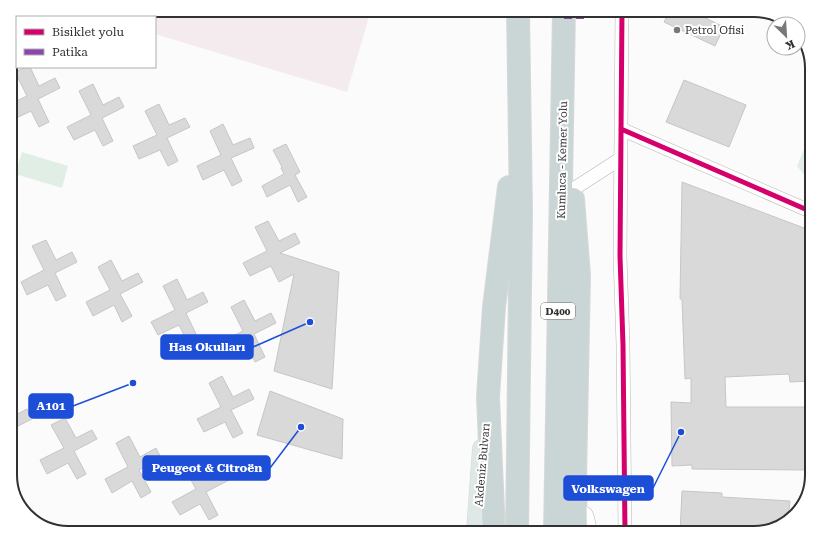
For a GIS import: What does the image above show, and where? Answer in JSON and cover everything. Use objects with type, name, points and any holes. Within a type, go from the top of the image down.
[{"type":"highway","points":[[517,526],[521,211],[518,17]]},
{"type":"highway","name":"D400","points":[[563,88],[564,17]]},
{"type":"highway","name":"Kumluca - Kemer Yolu","points":[[563,88],[580,275],[575,478],[583,526]]},
{"type":"highway","name":"Kumluca - Kemer Yolu","points":[[555,526],[563,88]]},
{"type":"highway","points":[[494,526],[488,397],[494,308],[519,107]]},
{"type":"main road","name":"Akdeniz Bulvarı","points":[[477,526],[488,397]]},
{"type":"street","points":[[622,17],[620,256],[625,526]]},
{"type":"street","points":[[621,129],[805,209]]},
{"type":"street","points":[[572,190],[620,159]]},
{"type":"shaded area","points":[[156,17],[369,17],[347,92],[156,34]]},
{"type":"shaded area","points":[[805,147],[805,176],[797,166]]},
{"type":"shaded area","points":[[22,152],[68,166],[62,188],[17,175],[17,168]]},
{"type":"building","points":[[666,17],[703,17],[724,27],[715,46],[664,22]]},
{"type":"building","points":[[24,68],[30,68],[39,86],[55,78],[60,88],[38,99],[49,122],[39,127],[31,111],[17,118],[17,101],[27,96],[17,76],[17,71]]},
{"type":"building","points":[[684,80],[746,105],[729,147],[666,122]]},
{"type":"building","points":[[93,84],[103,105],[119,97],[124,107],[102,118],[113,141],[103,146],[95,130],[74,140],[67,127],[91,115],[79,91]]},
{"type":"building","points":[[159,104],[169,125],[185,118],[190,127],[167,138],[178,161],[168,166],[160,150],[139,159],[133,146],[157,135],[145,111]]},
{"type":"building","points":[[223,124],[233,145],[250,138],[254,148],[231,158],[242,181],[232,186],[224,170],[203,180],[197,166],[221,155],[210,131]]},
{"type":"building","points":[[286,144],[300,172],[295,175],[307,197],[298,202],[290,185],[267,197],[262,186],[284,174],[273,150]]},
{"type":"building","points":[[682,182],[805,228],[805,381],[790,382],[789,374],[725,377],[726,407],[805,407],[805,470],[692,469],[692,465],[672,466],[671,402],[691,403],[691,378],[685,379],[682,299],[680,299]]},
{"type":"building","points":[[268,221],[279,241],[295,233],[300,243],[280,253],[339,272],[332,389],[274,371],[294,274],[279,282],[271,266],[250,276],[243,263],[267,251],[255,227]]},
{"type":"building","points":[[46,240],[56,260],[72,252],[77,262],[55,273],[66,296],[56,301],[48,285],[27,295],[21,282],[44,270],[32,246]]},
{"type":"building","points":[[111,260],[122,281],[138,273],[143,282],[120,294],[132,316],[122,322],[114,305],[93,316],[86,302],[110,290],[98,267]]},
{"type":"building","points":[[177,279],[187,300],[203,292],[208,302],[186,313],[197,336],[187,341],[179,325],[158,335],[151,322],[175,310],[163,286]]},
{"type":"building","points":[[244,300],[255,321],[271,313],[276,323],[254,334],[265,357],[255,362],[247,345],[226,356],[219,343],[243,331],[231,307]]},
{"type":"building","points":[[222,376],[233,397],[249,389],[254,399],[231,410],[243,433],[233,438],[225,422],[204,432],[197,419],[221,407],[209,383]]},
{"type":"building","points":[[270,391],[343,419],[342,459],[257,435]]},
{"type":"building","points":[[27,409],[32,419],[17,426],[17,414]]},
{"type":"building","points":[[65,418],[76,438],[92,430],[97,439],[74,451],[86,474],[77,479],[68,463],[47,474],[40,460],[64,448],[51,425]]},
{"type":"building","points":[[129,436],[140,457],[156,448],[161,458],[139,470],[151,492],[141,498],[132,481],[112,493],[105,479],[128,467],[116,443]]},
{"type":"building","points":[[196,459],[207,479],[223,471],[229,480],[206,492],[218,515],[209,520],[200,504],[180,515],[172,502],[196,489],[183,466]]},
{"type":"building","points":[[682,491],[722,493],[722,497],[790,501],[788,513],[777,521],[764,525],[680,526]]},
{"type":"marked path","points":[[564,17],[586,17]]},
{"type":"cycle path","points":[[622,17],[620,256],[623,345],[625,526]]},
{"type":"cycle path","points":[[621,129],[805,209]]},
{"type":"place","name":"Petrol Ofisi","points":[[677,30]]},
{"type":"place","name":"Has Okulları","points":[[310,322]]},
{"type":"place","name":"A101","points":[[133,383]]},
{"type":"place","name":"Peugeot & Citroën","points":[[301,427]]},
{"type":"place","name":"Volkswagen","points":[[681,432]]}]
